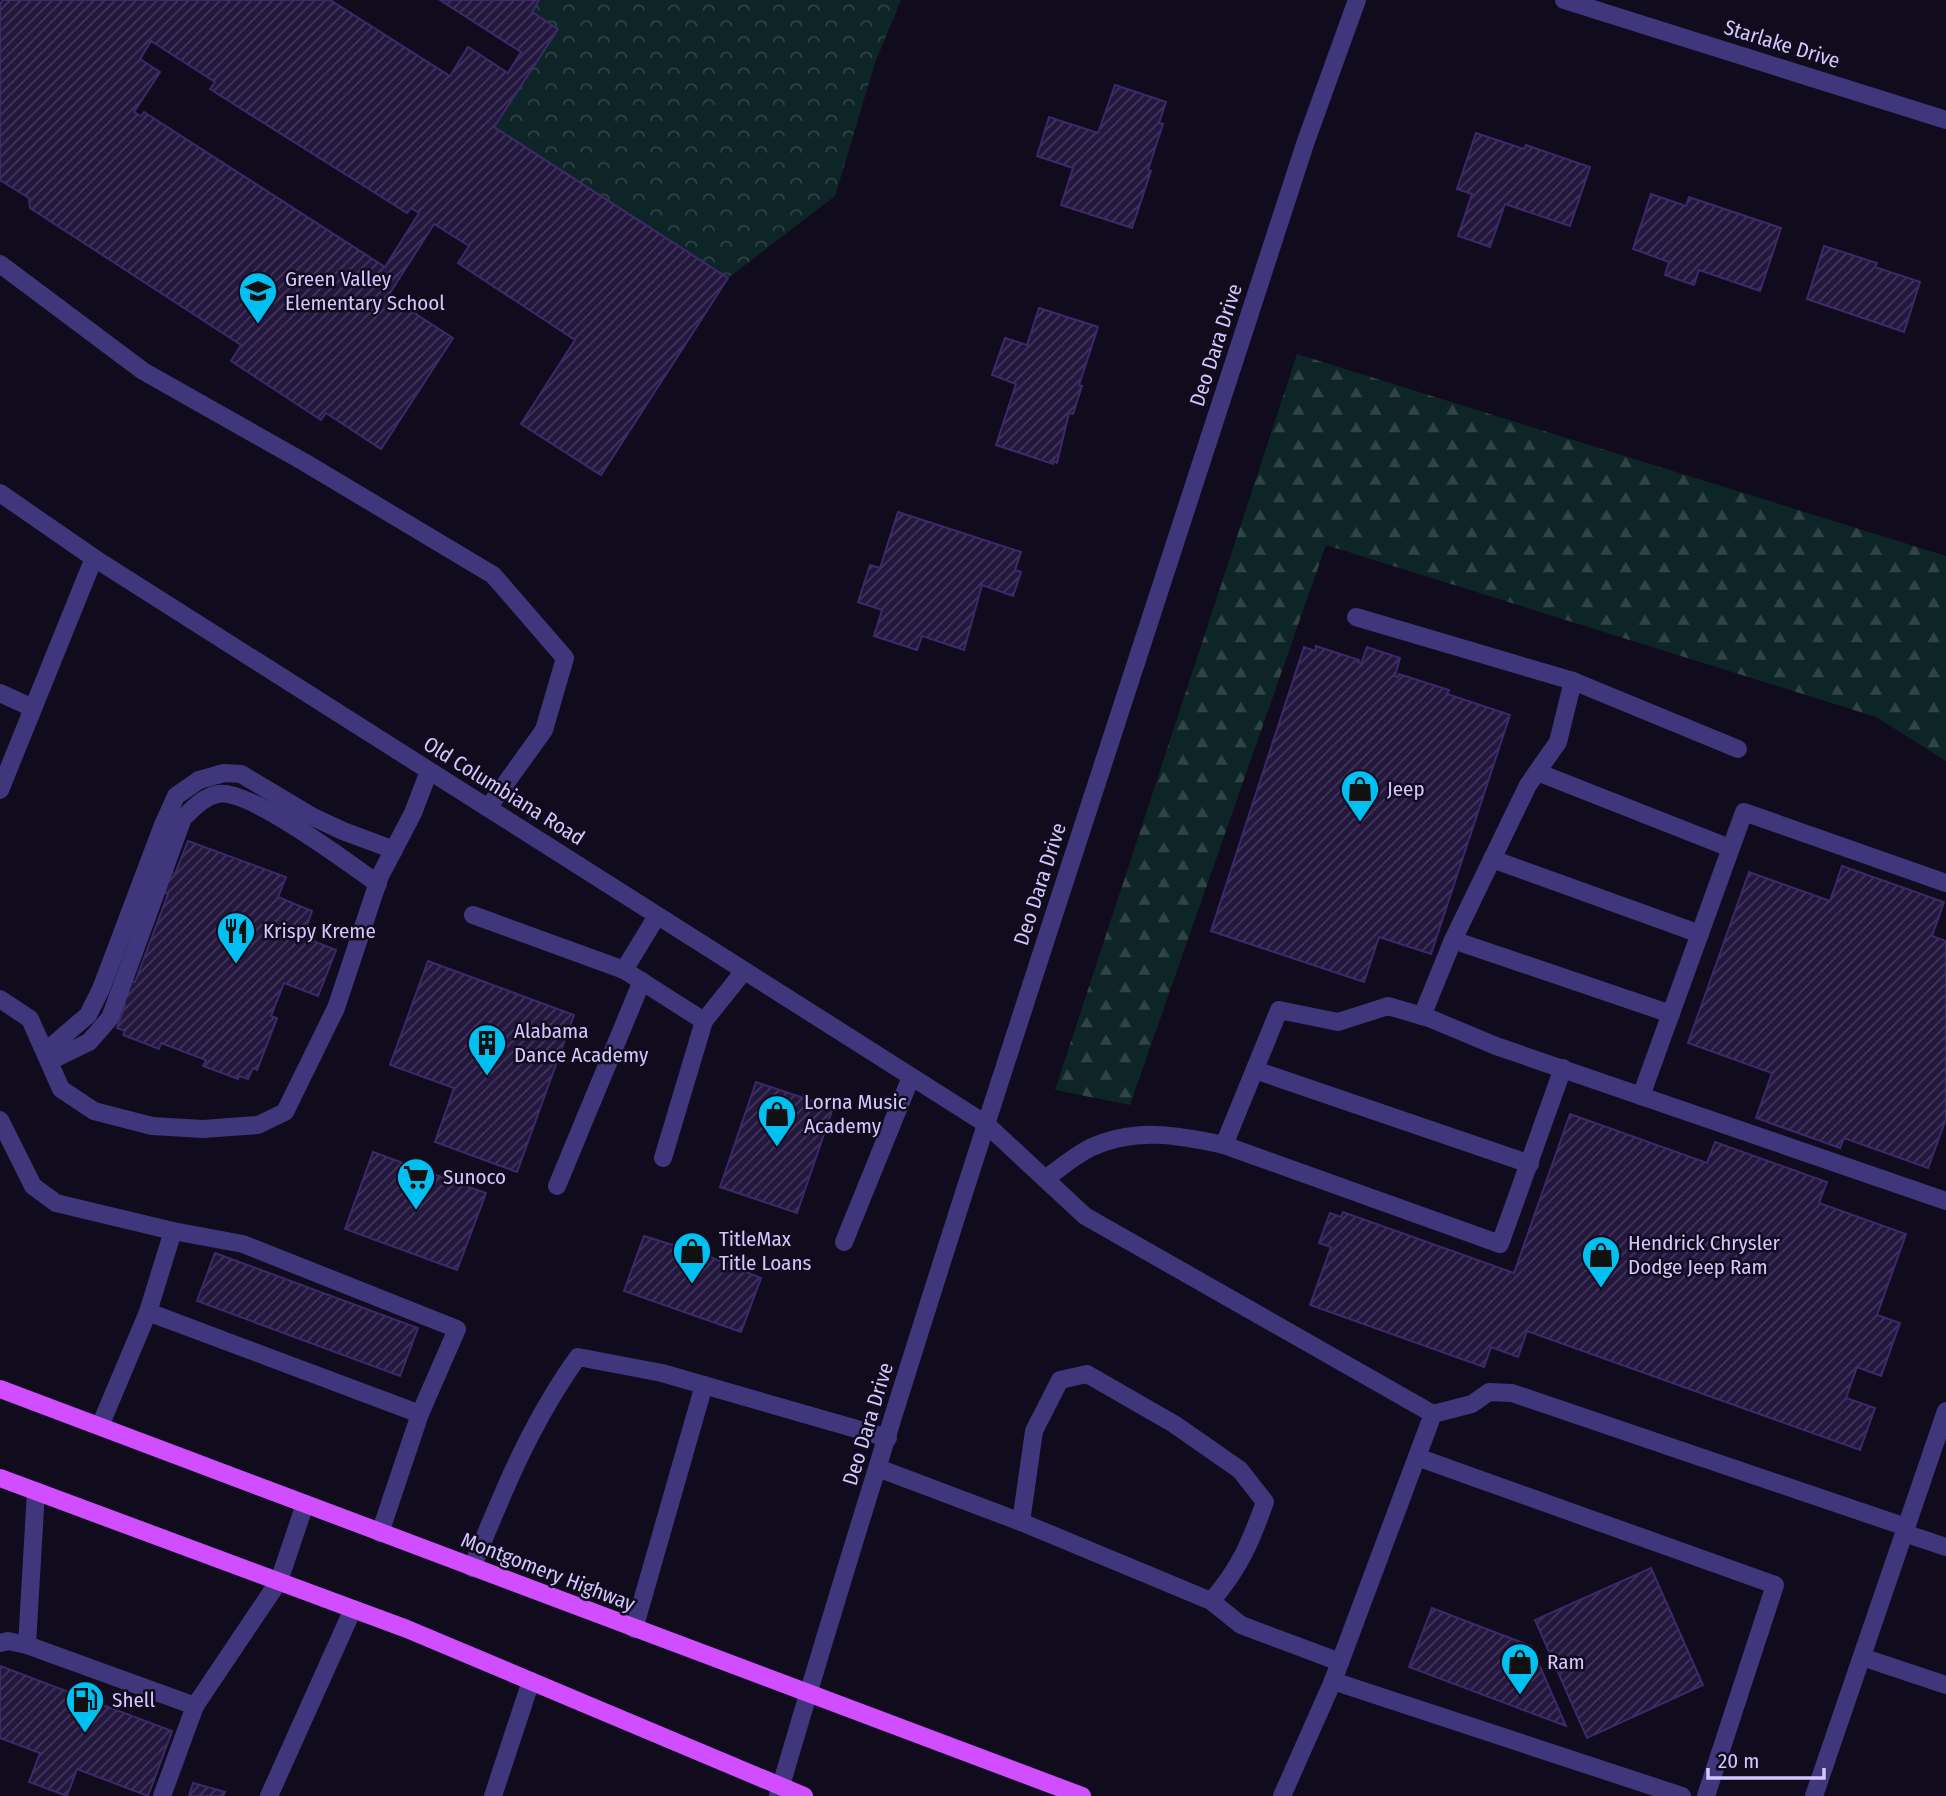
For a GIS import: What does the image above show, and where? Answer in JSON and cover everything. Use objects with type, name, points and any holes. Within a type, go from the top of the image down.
[{"type":"main road","name":"Montgomery Highway","points":[[0,1389],[1082,1796]]},
{"type":"main road","points":[[0,1478],[353,1609],[531,1681],[780,1791],[804,1796]]},
{"type":"street","name":"Deo Dara Drive","points":[[780,1791],[986,1124],[1301,154],[1357,0]]},
{"type":"street","name":"Starlake Drive","points":[[1564,0],[1946,120]]},
{"type":"street","points":[[0,264],[143,371],[304,462],[493,575],[565,658],[544,730],[488,808]]},
{"type":"street","name":"Old Columbiana Road","points":[[0,493],[94,558],[986,1124],[1085,1216],[1433,1414]]},
{"type":"street","points":[[0,790],[94,558]]},
{"type":"street","points":[[1356,617],[1573,681],[1738,750]]},
{"type":"street","points":[[1422,1016],[1453,940],[1528,785],[1558,742],[1573,681]]},
{"type":"street","points":[[0,693],[33,708]]},
{"type":"street","points":[[0,999],[30,1019],[61,1089],[94,1111],[152,1126],[203,1129],[258,1125],[285,1112],[336,1008],[378,884],[413,813],[429,771]]},
{"type":"street","points":[[1537,772],[1730,848]]},
{"type":"street","points":[[48,1056],[88,1015],[101,989],[176,796],[199,780],[224,773],[242,774],[313,817],[394,850]]},
{"type":"street","points":[[48,1056],[89,1042],[110,1018],[183,818],[200,802],[220,794],[242,798],[323,845],[378,884]]},
{"type":"street","points":[[1641,1096],[1744,812],[1946,883]]},
{"type":"street","points":[[1492,859],[1700,934]]},
{"type":"street","points":[[473,915],[624,970],[704,1021]]},
{"type":"street","points":[[624,970],[657,916]]},
{"type":"street","points":[[1453,940],[1671,1014]]},
{"type":"street","points":[[663,1158],[704,1021],[744,971]]},
{"type":"street","points":[[557,1186],[642,981]]},
{"type":"street","points":[[1224,1145],[1279,1010],[1338,1022],[1388,1006],[1422,1016],[1496,1046],[1946,1201]]},
{"type":"street","points":[[1045,1179],[1090,1149],[1134,1134],[1185,1136],[1224,1145],[1500,1244],[1563,1068]]},
{"type":"street","points":[[1255,1070],[1530,1164]]},
{"type":"street","points":[[844,1242],[911,1076]]},
{"type":"street","points":[[0,1120],[33,1186],[56,1203],[173,1231],[243,1244],[457,1329],[420,1414],[380,1533]]},
{"type":"street","points":[[100,1426],[148,1312],[173,1231]]},
{"type":"street","points":[[148,1312],[420,1414]]},
{"type":"street","points":[[472,1568],[504,1488],[551,1395],[578,1357],[662,1373],[888,1438]]},
{"type":"street","points":[[1020,1522],[1034,1431],[1060,1380],[1087,1374],[1174,1424],[1240,1469],[1265,1502],[1247,1550],[1227,1584],[1212,1601]]},
{"type":"street","points":[[634,1629],[704,1385]]},
{"type":"street","points":[[1282,1796],[1333,1681],[1433,1414],[1472,1404],[1489,1392],[1512,1393],[1905,1530],[1946,1547]]},
{"type":"street","points":[[1814,1796],[1905,1530],[1942,1435],[1946,1411]]},
{"type":"street","points":[[1417,1457],[1775,1585],[1706,1796]]},
{"type":"street","points":[[878,1468],[1020,1522],[1212,1601],[1241,1625],[1340,1662]]},
{"type":"street","points":[[27,1645],[36,1491]]},
{"type":"street","points":[[162,1796],[195,1706],[279,1581],[305,1504]]},
{"type":"street","points":[[270,1796],[353,1609]]},
{"type":"street","points":[[0,1643],[8,1641],[27,1645],[195,1706]]},
{"type":"street","points":[[1862,1657],[1946,1685]]},
{"type":"street","points":[[493,1796],[531,1681]]},
{"type":"street","points":[[1333,1681],[1682,1796]]},
{"type":"green space","points":[[539,0],[901,0],[875,63],[835,196],[728,278],[494,127],[558,29],[532,12]]},
{"type":"green space","points":[[1297,354],[1946,556],[1946,761],[1876,717],[1326,545],[1130,1105],[1055,1090]]},
{"type":"building","name":"Green Valley Elementary School","points":[[3,0],[330,0],[450,76],[468,47],[508,73],[521,52],[440,0],[539,0],[532,12],[558,29],[494,127],[728,278],[601,475],[521,424],[575,340],[458,263],[469,246],[434,224],[388,296],[453,338],[381,449],[326,413],[321,420],[231,361],[241,345],[30,208],[29,198],[0,180],[0,4]],"holes":[[[151,41],[215,82],[210,89],[407,213],[411,208],[419,213],[385,267],[144,112],[141,116],[134,112],[160,72],[140,59]]]},
{"type":"building","points":[[1115,85],[1166,102],[1159,123],[1163,124],[1148,170],[1151,171],[1132,228],[1061,205],[1073,168],[1037,156],[1049,117],[1098,133]]},
{"type":"building","points":[[1476,133],[1524,149],[1526,145],[1590,167],[1570,226],[1505,204],[1490,247],[1458,236],[1472,194],[1457,189]]},
{"type":"building","points":[[1651,194],[1686,206],[1689,197],[1781,228],[1760,291],[1699,270],[1694,285],[1665,275],[1669,262],[1633,249]]},
{"type":"building","points":[[1824,246],[1877,263],[1875,267],[1920,282],[1904,332],[1807,299]]},
{"type":"building","points":[[1039,308],[1098,327],[1079,385],[1082,386],[1073,414],[1069,413],[1057,463],[1054,461],[1053,464],[996,445],[1016,384],[992,375],[1005,338],[1027,345]]},
{"type":"building","points":[[898,512],[1021,552],[1015,570],[1021,572],[1013,596],[982,585],[964,650],[922,636],[917,650],[874,636],[882,610],[858,602],[870,565],[880,568]]},
{"type":"building","name":"Jeep","points":[[1316,646],[1359,660],[1361,664],[1367,647],[1400,658],[1395,676],[1398,677],[1399,674],[1449,690],[1447,694],[1510,715],[1431,954],[1379,937],[1364,982],[1211,931],[1304,647],[1315,651]]},
{"type":"building","name":"Krispy Kreme","points":[[188,841],[286,877],[278,897],[312,911],[303,937],[336,950],[318,996],[284,983],[271,1016],[277,1018],[257,1070],[253,1068],[248,1079],[239,1076],[238,1079],[203,1066],[206,1060],[161,1043],[159,1049],[123,1035],[125,1031],[117,1028],[125,1005],[121,1004],[130,980],[135,982],[168,894],[160,891],[168,871],[175,874]]},
{"type":"building","points":[[1842,866],[1944,902],[1932,936],[1946,941],[1946,1119],[1928,1168],[1844,1138],[1840,1148],[1756,1118],[1772,1073],[1688,1043],[1749,872],[1830,901]]},
{"type":"building","name":"Alabama Dance Academy","points":[[428,961],[574,1015],[517,1172],[435,1142],[454,1088],[390,1065]]},
{"type":"building","name":"Lorna Music Academy","points":[[756,1082],[833,1108],[797,1213],[720,1187]]},
{"type":"building","name":"Hendrick Chrysler Dodge Jeep Ram","points":[[1570,1114],[1707,1163],[1715,1142],[1827,1182],[1819,1203],[1906,1234],[1877,1315],[1900,1323],[1881,1376],[1857,1367],[1846,1398],[1875,1408],[1860,1450],[1527,1331],[1518,1357],[1491,1347],[1484,1367],[1310,1305],[1331,1247],[1319,1243],[1330,1213],[1341,1217],[1343,1212],[1514,1273]]},
{"type":"building","name":"Sunoco","points":[[373,1152],[486,1193],[457,1270],[345,1229]]},
{"type":"building","name":"TitleMax Title Loans","points":[[644,1236],[708,1256],[761,1278],[741,1332],[624,1291]]},
{"type":"building","points":[[215,1253],[418,1328],[400,1376],[197,1301]]},
{"type":"building","points":[[1651,1568],[1703,1685],[1587,1738],[1535,1620]]},
{"type":"building","name":"Ram","points":[[1432,1608],[1531,1646],[1566,1726],[1409,1667]]},
{"type":"building","name":"Shell","points":[[0,1666],[172,1731],[148,1796],[77,1769],[67,1796],[29,1782],[40,1753],[0,1738]]},
{"type":"building","points":[[193,1783],[225,1792],[223,1796],[189,1796]]},
{"type":"place","name":"Green Valley Elementary School","points":[[258,325]]},
{"type":"place","name":"Jeep","points":[[1360,823]]},
{"type":"place","name":"Krispy Kreme","points":[[236,965]]},
{"type":"place","name":"Alabama Dance Academy","points":[[487,1077]]},
{"type":"place","name":"Lorna Music Academy","points":[[777,1148]]},
{"type":"place","name":"Sunoco","points":[[416,1211]]},
{"type":"place","name":"TitleMax Title Loans","points":[[692,1285]]},
{"type":"place","name":"Hendrick Chrysler Dodge Jeep Ram","points":[[1601,1289]]},
{"type":"place","name":"Ram","points":[[1520,1696]]},
{"type":"place","name":"Shell","points":[[85,1734]]}]
